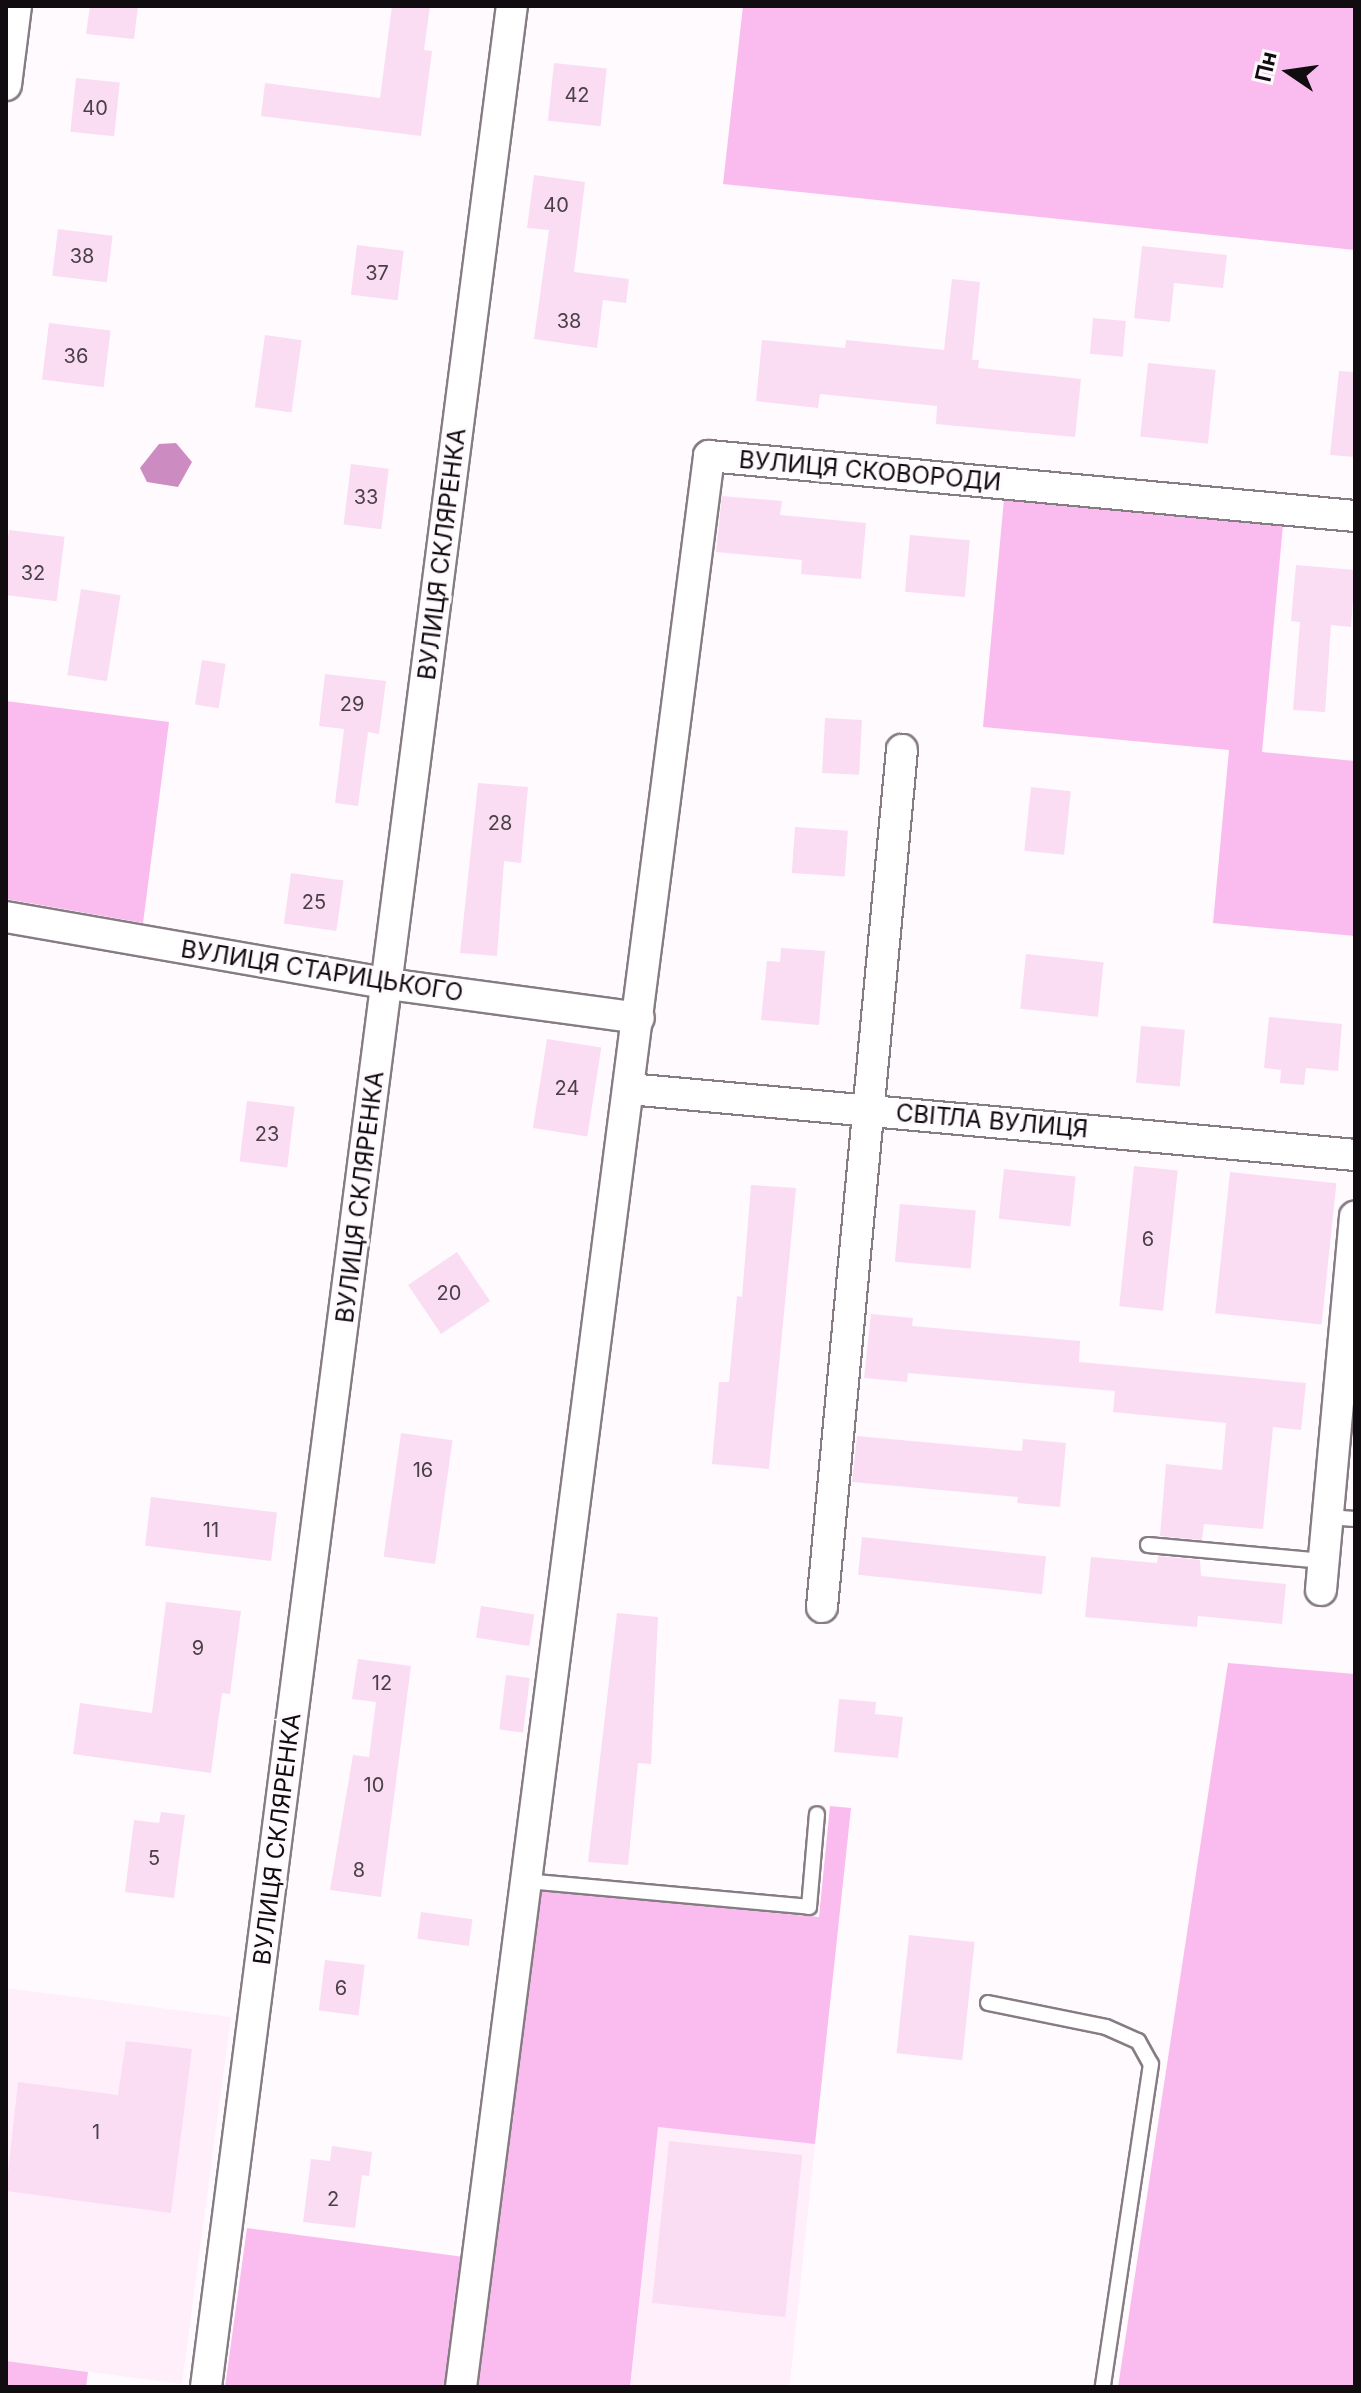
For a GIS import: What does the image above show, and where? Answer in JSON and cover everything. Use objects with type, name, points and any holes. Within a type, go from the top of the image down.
[{"type":"street","points":[[6,85],[16,6]]},
{"type":"street","name":"ВУЛИЦЯ СКЛЯРЕНКА","points":[[206,2387],[512,6]]},
{"type":"street","name":"ВУЛИЦЯ СКОВОРОДИ","points":[[639,1018],[709,456],[1355,516]]},
{"type":"street","points":[[822,1607],[902,750]]},
{"type":"street","name":"ВУЛИЦЯ СТАРИЦЬКОГО","points":[[6,917],[388,984],[639,1018]]},
{"type":"street","points":[[461,2387],[639,1018]]},
{"type":"street","name":"СВІТЛА ВУЛИЦЯ","points":[[629,1089],[1355,1155]]},
{"type":"street","points":[[1322,1576],[1341,1518],[1355,1217]]},
{"type":"lane","points":[[1148,1545],[1322,1576]]},
{"type":"lane","points":[[526,1881],[809,1907],[817,1814]]},
{"type":"lane","points":[[988,2003],[1106,2027],[1138,2041],[1151,2064],[1103,2387]]},
{"type":"shaded area","points":[[743,6],[1355,6],[1355,250],[723,184]]},
{"type":"shaded area","points":[[176,443],[192,462],[178,487],[147,482],[140,468],[159,444]]},
{"type":"shaded area","points":[[1004,499],[1283,525],[1262,752],[1355,761],[1355,936],[1213,923],[1229,750],[983,727]]},
{"type":"shaded area","points":[[6,701],[169,722],[143,923],[6,899]]},
{"type":"shaded area","points":[[1228,1663],[1355,1674],[1355,2387],[1118,2387]]},
{"type":"shaded area","points":[[830,1806],[851,1808],[815,2144],[658,2127],[630,2387],[478,2387],[540,1891],[819,1917]]},
{"type":"shaded area","points":[[6,1988],[231,2017],[182,2384],[6,2361]]},
{"type":"shaded area","points":[[658,2127],[815,2144],[790,2387],[631,2387]]},
{"type":"shaded area","points":[[247,2228],[464,2257],[447,2387],[225,2387]]},
{"type":"shaded area","points":[[6,2361],[88,2372],[86,2387],[6,2387]]},
{"type":"building","points":[[90,6],[138,6],[134,39],[86,34]]},
{"type":"building","points":[[392,6],[430,6],[424,50],[432,51],[421,136],[261,116],[265,83],[380,98]]},
{"type":"building","points":[[554,63],[607,69],[601,126],[548,121]]},
{"type":"building","points":[[76,78],[120,83],[114,136],[70,132]]},
{"type":"building","points":[[534,175],[585,182],[574,272],[629,279],[626,303],[603,300],[597,348],[534,339],[549,230],[527,228]]},
{"type":"building","points":[[58,229],[113,236],[107,282],[52,276]]},
{"type":"building","points":[[357,245],[404,251],[398,300],[351,295]]},
{"type":"building","points":[[1142,246],[1227,255],[1223,288],[1174,283],[1170,322],[1134,318]]},
{"type":"building","points":[[952,279],[980,282],[972,360],[979,360],[978,368],[1081,379],[1075,437],[936,424],[937,406],[820,394],[818,408],[756,401],[762,340],[845,348],[846,340],[944,350]]},
{"type":"building","points":[[1093,318],[1126,321],[1123,357],[1090,354]]},
{"type":"building","points":[[49,323],[111,331],[104,387],[42,380]]},
{"type":"building","points":[[265,335],[302,340],[291,412],[255,407]]},
{"type":"building","points":[[1148,363],[1216,370],[1208,444],[1140,437]]},
{"type":"building","points":[[1339,371],[1355,372],[1355,457],[1330,455]]},
{"type":"building","points":[[351,464],[389,469],[381,529],[344,525]]},
{"type":"building","points":[[722,496],[782,501],[780,515],[866,523],[861,579],[801,574],[802,560],[716,552]]},
{"type":"building","points":[[9,530],[65,537],[57,601],[6,595]]},
{"type":"building","points":[[910,535],[970,540],[965,597],[905,592]]},
{"type":"building","points":[[1296,565],[1355,570],[1351,627],[1331,625],[1325,712],[1293,710],[1300,622],[1291,621]]},
{"type":"building","points":[[81,589],[121,595],[107,681],[67,675]]},
{"type":"building","points":[[202,660],[226,664],[219,708],[195,704]]},
{"type":"building","points":[[325,674],[386,681],[379,734],[368,732],[358,806],[335,803],[344,729],[319,726]]},
{"type":"building","points":[[825,718],[862,720],[859,775],[822,773]]},
{"type":"building","points":[[478,783],[528,787],[521,863],[504,861],[497,956],[460,953]]},
{"type":"building","points":[[1031,787],[1071,791],[1064,855],[1024,851]]},
{"type":"building","points":[[795,827],[848,831],[845,877],[792,873]]},
{"type":"building","points":[[291,873],[343,880],[336,931],[284,924]]},
{"type":"building","points":[[781,948],[825,951],[819,1025],[761,1020],[767,961],[780,962]]},
{"type":"building","points":[[1026,954],[1104,962],[1098,1017],[1020,1009]]},
{"type":"building","points":[[1269,1017],[1342,1024],[1338,1071],[1306,1068],[1304,1085],[1280,1083],[1281,1070],[1264,1068]]},
{"type":"building","points":[[1141,1026],[1185,1030],[1180,1087],[1136,1083]]},
{"type":"building","points":[[547,1039],[601,1048],[587,1136],[533,1128]]},
{"type":"building","points":[[247,1101],[295,1107],[287,1167],[240,1162]]},
{"type":"building","points":[[1134,1166],[1178,1171],[1163,1311],[1119,1306]]},
{"type":"building","points":[[1004,1169],[1076,1177],[1070,1226],[999,1219]]},
{"type":"building","points":[[1230,1172],[1336,1183],[1322,1324],[1215,1313]]},
{"type":"building","points":[[751,1185],[796,1188],[769,1469],[712,1464],[719,1382],[729,1382],[737,1296],[742,1297]]},
{"type":"building","points":[[900,1204],[976,1211],[971,1268],[895,1262]]},
{"type":"building","points":[[457,1252],[490,1301],[441,1334],[408,1285]]},
{"type":"building","points":[[871,1314],[913,1318],[912,1326],[1080,1341],[1079,1362],[1306,1383],[1301,1430],[1273,1427],[1263,1529],[1204,1524],[1202,1540],[1160,1536],[1166,1464],[1222,1470],[1226,1423],[1113,1412],[1115,1391],[908,1373],[907,1382],[864,1378]]},
{"type":"building","points":[[401,1433],[452,1440],[435,1564],[384,1557]]},
{"type":"building","points":[[857,1436],[1022,1451],[1023,1439],[1066,1443],[1060,1507],[1017,1503],[1018,1497],[852,1482]]},
{"type":"building","points":[[151,1497],[277,1512],[271,1561],[145,1546]]},
{"type":"building","points":[[862,1537],[1046,1556],[1042,1594],[858,1575]]},
{"type":"building","points":[[1158,1556],[1200,1560],[1201,1576],[1286,1584],[1282,1624],[1198,1616],[1197,1627],[1085,1617],[1091,1557],[1157,1563]]},
{"type":"building","points":[[166,1602],[241,1611],[230,1694],[222,1693],[211,1773],[73,1754],[80,1703],[152,1713]]},
{"type":"building","points":[[481,1606],[534,1614],[529,1646],[476,1638]]},
{"type":"building","points":[[617,1613],[658,1617],[651,1764],[638,1763],[628,1865],[588,1862]]},
{"type":"building","points":[[358,1659],[411,1666],[381,1897],[330,1890],[353,1755],[369,1757],[376,1702],[352,1699]]},
{"type":"building","points":[[506,1675],[530,1678],[523,1733],[499,1730]]},
{"type":"building","points":[[839,1699],[876,1702],[875,1714],[903,1717],[898,1758],[834,1752]]},
{"type":"building","points":[[161,1812],[185,1815],[174,1898],[125,1892],[134,1820],[159,1823]]},
{"type":"building","points":[[421,1912],[472,1919],[469,1946],[417,1939]]},
{"type":"building","points":[[909,1935],[975,1942],[962,2060],[897,2053]]},
{"type":"building","points":[[325,1960],[365,1965],[358,2015],[319,2011]]},
{"type":"building","points":[[126,2041],[192,2049],[171,2213],[6,2191],[18,2082],[118,2095]]},
{"type":"building","points":[[669,2141],[802,2155],[785,2317],[652,2303]]},
{"type":"building","points":[[332,2146],[372,2152],[369,2176],[362,2175],[355,2228],[303,2222],[311,2159],[330,2161]]}]
